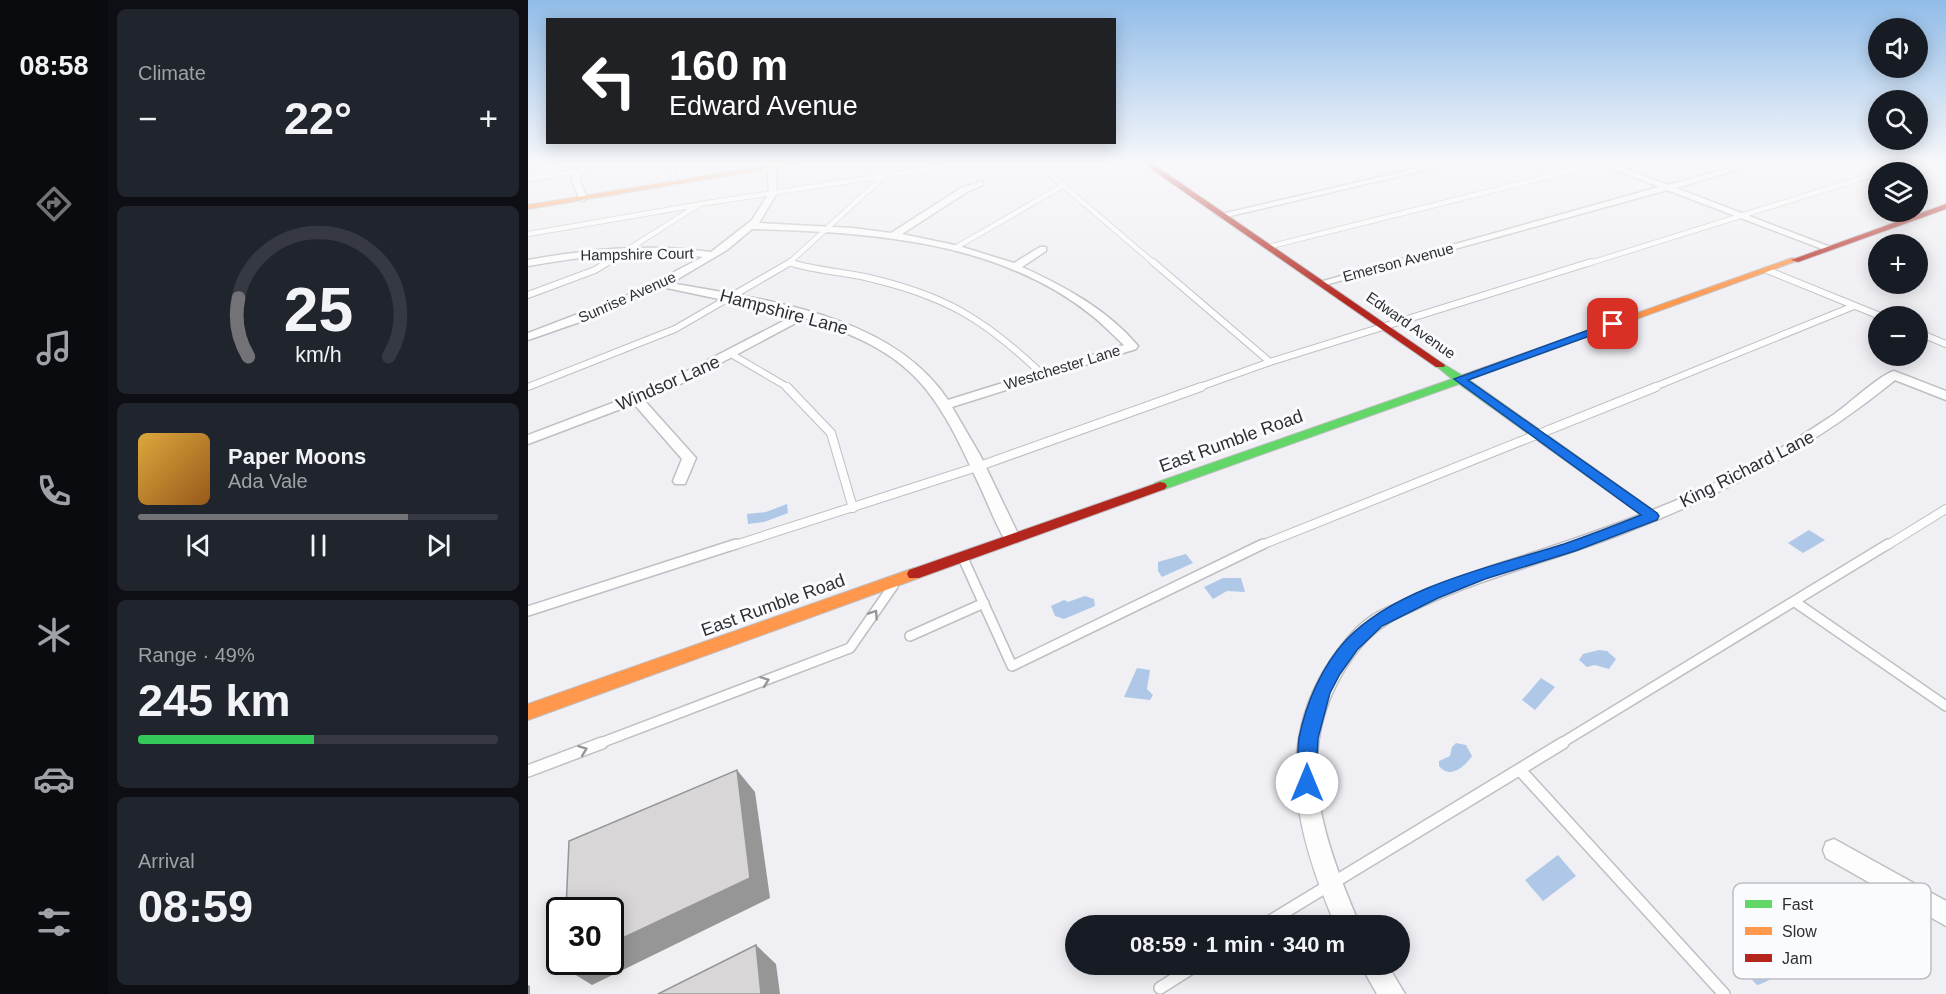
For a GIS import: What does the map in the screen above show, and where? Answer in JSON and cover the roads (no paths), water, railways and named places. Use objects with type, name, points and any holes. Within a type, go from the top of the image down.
[{"type":"street","name":"Sunrise Avenue","points":[[528,337],[605,309],[663,284],[711,255],[752,226],[765,210]]},
{"type":"street","points":[[892,236],[932,210]]},
{"type":"street","name":"Edward Avenue","points":[[1215,210],[1460,379],[1652,516]]},
{"type":"street","points":[[1222,215],[1242,210]]},
{"type":"street","name":"Emerson Avenue","points":[[1321,283],[1586,210]]},
{"type":"street","points":[[1729,210],[1828,248]]},
{"type":"street","name":"East Rumble Road","points":[[528,712],[1934,210]]},
{"type":"street","name":"Westchester Lane","points":[[752,226],[827,228],[892,236],[955,248],[1014,267],[1073,297],[1100,316],[1132,346],[946,405]]},
{"type":"street","points":[[1014,267],[1043,249]]},
{"type":"street","name":"Hampshire Court","points":[[528,263],[574,255],[624,251],[696,252],[711,255]]},
{"type":"street","name":"Hampshire Lane","points":[[663,284],[803,315],[863,334],[900,356],[924,375],[946,405],[1012,538]]},
{"type":"street","name":"Windsor Lane","points":[[528,440],[636,399],[731,354],[803,315]]},
{"type":"street","name":"King Richard Lane","points":[[1343,915],[1314,841],[1308,803],[1306,764],[1308,738],[1322,692],[1334,669],[1351,646],[1377,621],[1433,594],[1480,575],[1570,547],[1652,516],[1768,462],[1836,421],[1894,375],[1946,396]]},
{"type":"street","points":[[636,399],[689,458],[680,481]]},
{"type":"street","points":[[1834,850],[1892,883]]},
{"type":"street","points":[[1931,905],[1946,914]]},
{"type":"street","points":[[1379,975],[1392,994]]},
{"type":"lane","points":[[528,234],[663,210]]},
{"type":"lane","points":[[528,295],[586,275],[690,210]]},
{"type":"lane","points":[[528,387],[675,329],[789,263],[846,210]]},
{"type":"lane","points":[[955,248],[1020,210]]},
{"type":"lane","points":[[1094,210],[1270,362]]},
{"type":"lane","points":[[1268,247],[1414,210]]},
{"type":"lane","points":[[528,611],[977,467],[1270,362],[1757,210]]},
{"type":"lane","points":[[789,263],[860,276],[932,297],[989,327],[1041,373]]},
{"type":"lane","points":[[1767,270],[1868,311]]},
{"type":"lane","points":[[962,556],[1012,666],[1265,543],[1539,435],[1854,306]]},
{"type":"lane","points":[[1928,337],[1946,344]]},
{"type":"lane","points":[[731,354],[789,388],[831,433],[853,508]]},
{"type":"lane","points":[[1280,915],[1946,509]]},
{"type":"lane","points":[[528,771],[850,648],[897,580]]},
{"type":"lane","points":[[1795,602],[1946,706]]},
{"type":"lane","points":[[910,636],[984,603]]},
{"type":"lane","points":[[1520,770],[1724,994]]},
{"type":"lane","points":[[1160,988],[1181,975]]},
{"type":"water","points":[[787,504],[788,513],[764,522],[748,524],[747,514],[766,512]]},
{"type":"water","points":[[1809,530],[1825,540],[1803,553],[1788,543]]},
{"type":"water","points":[[1186,554],[1193,563],[1162,577],[1158,571],[1158,562]]},
{"type":"water","points":[[1223,578],[1241,578],[1245,592],[1227,591],[1213,599],[1204,587]]},
{"type":"water","points":[[1085,596],[1094,599],[1095,606],[1064,619],[1055,616],[1051,606],[1064,600],[1068,602]]},
{"type":"water","points":[[1599,650],[1607,651],[1616,659],[1609,669],[1595,665],[1587,667],[1579,660],[1583,654]]},
{"type":"water","points":[[1137,668],[1150,670],[1147,689],[1153,695],[1150,700],[1124,697]]},
{"type":"water","points":[[1541,678],[1555,687],[1535,710],[1522,700]]},
{"type":"water","points":[[1456,743],[1466,745],[1472,756],[1457,770],[1448,772],[1439,766],[1439,761],[1450,756],[1452,747]]},
{"type":"water","points":[[1558,855],[1576,876],[1543,901],[1525,880]]},
{"type":"water","points":[[1751,979],[1769,979],[1768,980],[1757,985]]}]
